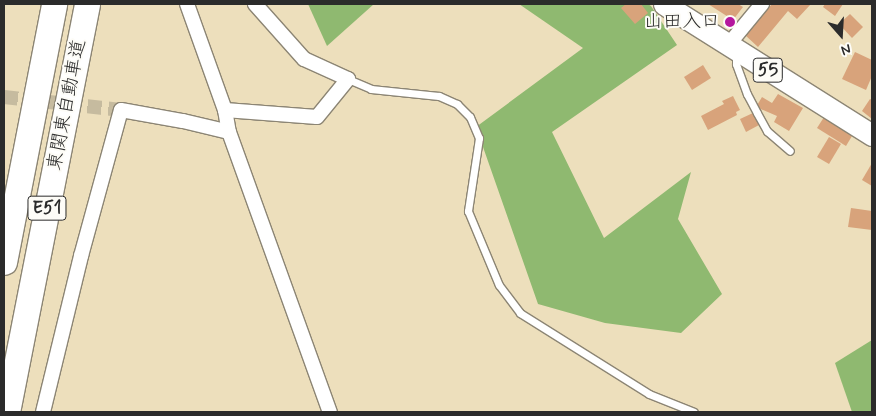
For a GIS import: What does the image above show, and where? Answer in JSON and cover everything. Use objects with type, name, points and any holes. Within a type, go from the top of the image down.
[{"type":"highway","name":"東関東自動車道","points":[[4,262],[54,4]]},
{"type":"highway","name":"東関東自動車道","points":[[7,412],[87,4]]},
{"type":"highway","points":[[55,166],[105,4]]},
{"type":"main road","name":"55","points":[[664,4],[872,135]]},
{"type":"street","points":[[186,4],[225,110],[229,132],[330,412]]},
{"type":"street","points":[[225,110],[317,117],[348,79],[304,58],[255,4]]},
{"type":"street","points":[[732,46],[762,4]]},
{"type":"street","points":[[43,412],[81,256],[121,110],[229,132]]},
{"type":"lane","points":[[732,46],[736,64],[757,113],[767,131],[790,151]]},
{"type":"lane","points":[[348,79],[371,89],[439,96],[457,104],[470,117],[479,138],[468,211],[499,285],[520,313],[649,394],[694,412]]},
{"type":"green space","points":[[308,4],[374,4],[327,46]]},
{"type":"green space","points":[[519,4],[648,4],[677,45],[552,132],[604,238],[691,172],[678,219],[722,294],[681,333],[605,323],[538,304],[476,127],[583,48]]},
{"type":"green space","points":[[872,340],[872,412],[852,412],[835,363]]},
{"type":"building","points":[[626,4],[641,4],[648,13],[635,24],[621,8]]},
{"type":"building","points":[[708,4],[738,4],[743,7],[733,20]]},
{"type":"building","points":[[772,4],[811,4],[797,19],[788,11],[758,47],[745,35]]},
{"type":"building","points":[[825,4],[843,4],[835,16],[823,7]]},
{"type":"building","points":[[850,14],[863,27],[852,38],[839,24]]},
{"type":"building","points":[[855,52],[872,60],[872,76],[866,90],[842,79]]},
{"type":"building","points":[[703,65],[711,78],[692,90],[684,77]]},
{"type":"building","points":[[778,94],[803,108],[789,131],[774,122],[777,116],[756,107],[762,97],[772,103]]},
{"type":"building","points":[[733,96],[740,110],[736,112],[737,115],[708,130],[701,116],[724,104],[722,101]]},
{"type":"building","points":[[870,99],[872,100],[872,119],[862,111]]},
{"type":"building","points":[[753,113],[759,125],[746,132],[740,119]]},
{"type":"building","points":[[826,114],[855,131],[846,146],[817,128]]},
{"type":"building","points":[[829,137],[841,144],[829,164],[817,157]]},
{"type":"building","points":[[872,163],[872,186],[862,180]]},
{"type":"building","points":[[851,208],[872,211],[872,230],[848,227]]},
{"type":"tunnel","points":[[4,97],[121,110]]},
{"type":"place","name":"山田入口","points":[[730,22]]}]
